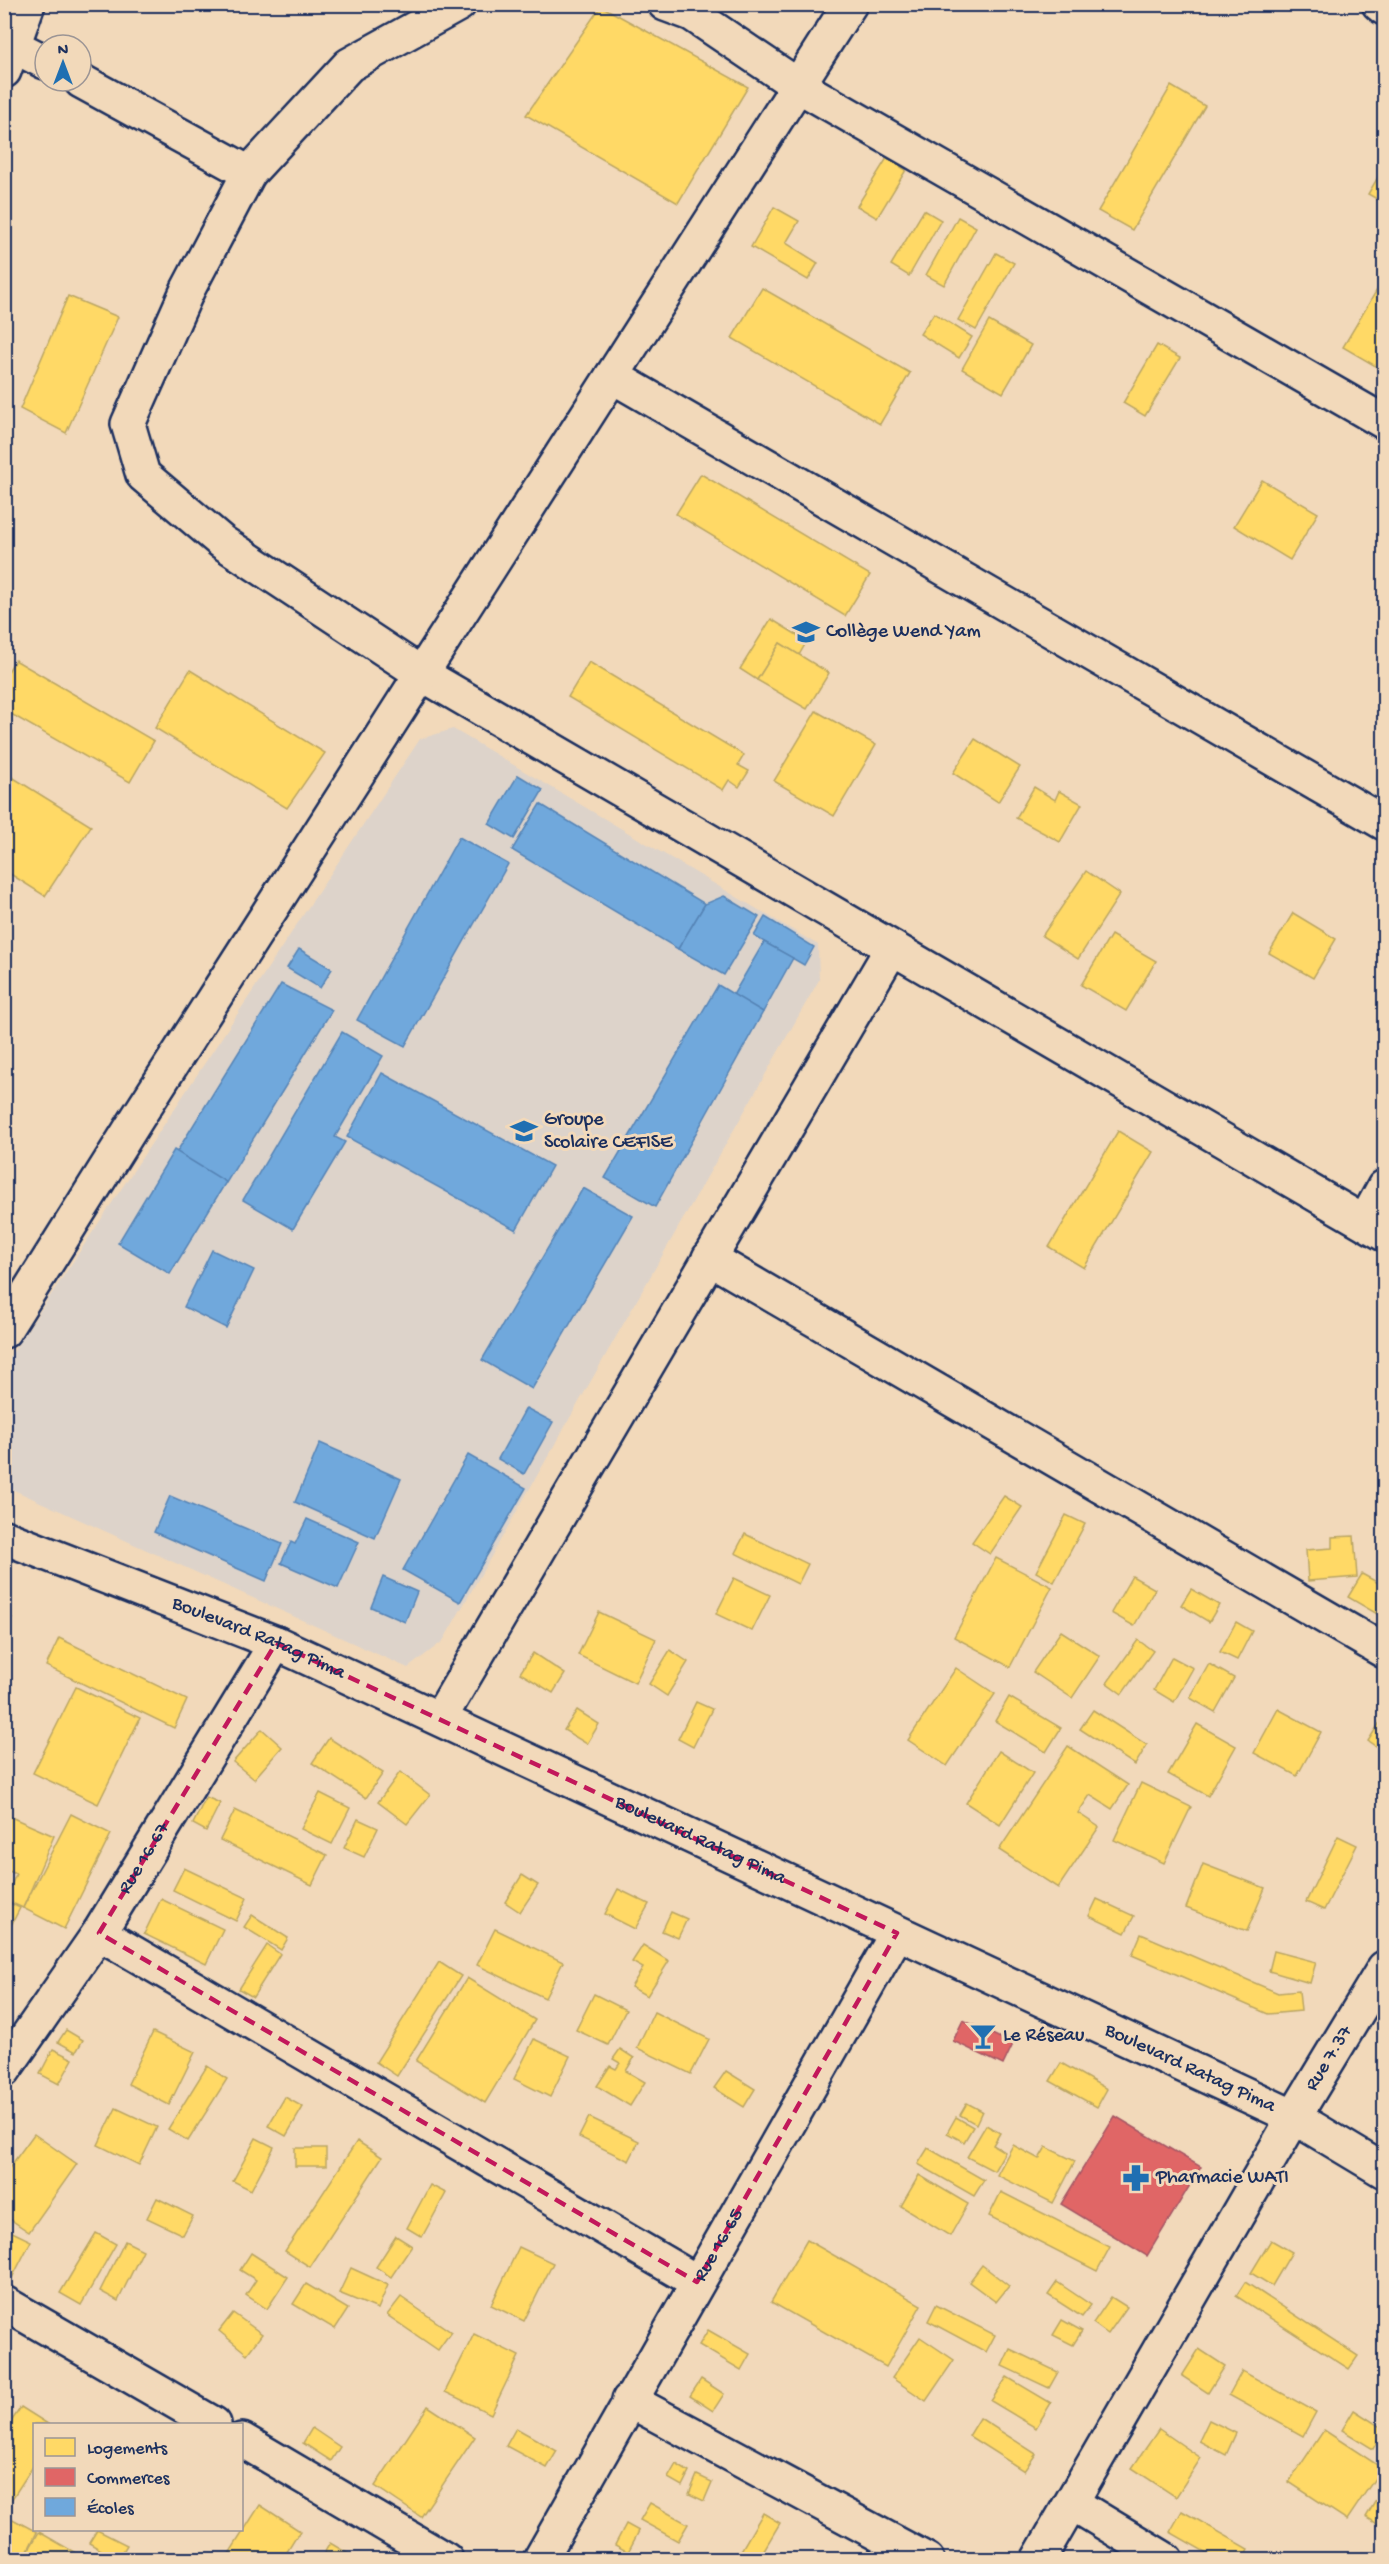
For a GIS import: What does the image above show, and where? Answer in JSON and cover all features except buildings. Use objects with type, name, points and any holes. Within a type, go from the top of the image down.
[{"type":"street","points":[[28,4],[8,52],[33,59]]},
{"type":"street","points":[[459,4],[349,65],[249,173],[188,289],[128,424],[143,475],[222,542],[422,674],[1375,1228],[1384,1187]]},
{"type":"street","points":[[665,4],[692,15],[797,86],[1384,422]]},
{"type":"street","points":[[4,1331],[850,4]]},
{"type":"street","points":[[1379,4],[1384,8]]},
{"type":"street","points":[[93,88],[249,173]]},
{"type":"street","points":[[612,376],[1384,823]]},
{"type":"street","points":[[440,1718],[892,948]]},
{"type":"street","points":[[709,1258],[1384,1651]]},
{"type":"street","name":"Boulevard Ratag Pima","points":[[4,1537],[276,1643],[440,1718],[1294,2117],[1384,2171]]},
{"type":"street","name":"Rue 16.67","points":[[4,2070],[99,1933],[276,1643]]},
{"type":"street","points":[[99,1933],[697,2282]]},
{"type":"street","name":"Rue 16.65","points":[[540,2559],[897,1933]]},
{"type":"street","name":"Rue 7.37","points":[[1038,2559],[1294,2117],[1384,1968]]},
{"type":"street","points":[[4,2303],[212,2423]]},
{"type":"street","points":[[629,2400],[927,2559]]},
{"type":"street","points":[[243,2441],[447,2559]]},
{"type":"street","points":[[1072,2503],[1166,2559]]},
{"type":"highlighted area","points":[[276,1643],[897,1933],[697,2282],[99,1933]]},
{"type":"shaded area","points":[[453,729],[818,945],[819,980],[443,1641],[408,1668],[5,1486],[5,1364],[420,739]]},
{"type":"place","name":"Collège Wend Yam","points":[[806,632]]},
{"type":"place","name":"Groupe Scolaire CEFISE","points":[[524,1131]]},
{"type":"place","name":"Le Réseau","points":[[983,2036]]},
{"type":"place","name":"Pharmacie WATI","points":[[1136,2178]]}]
